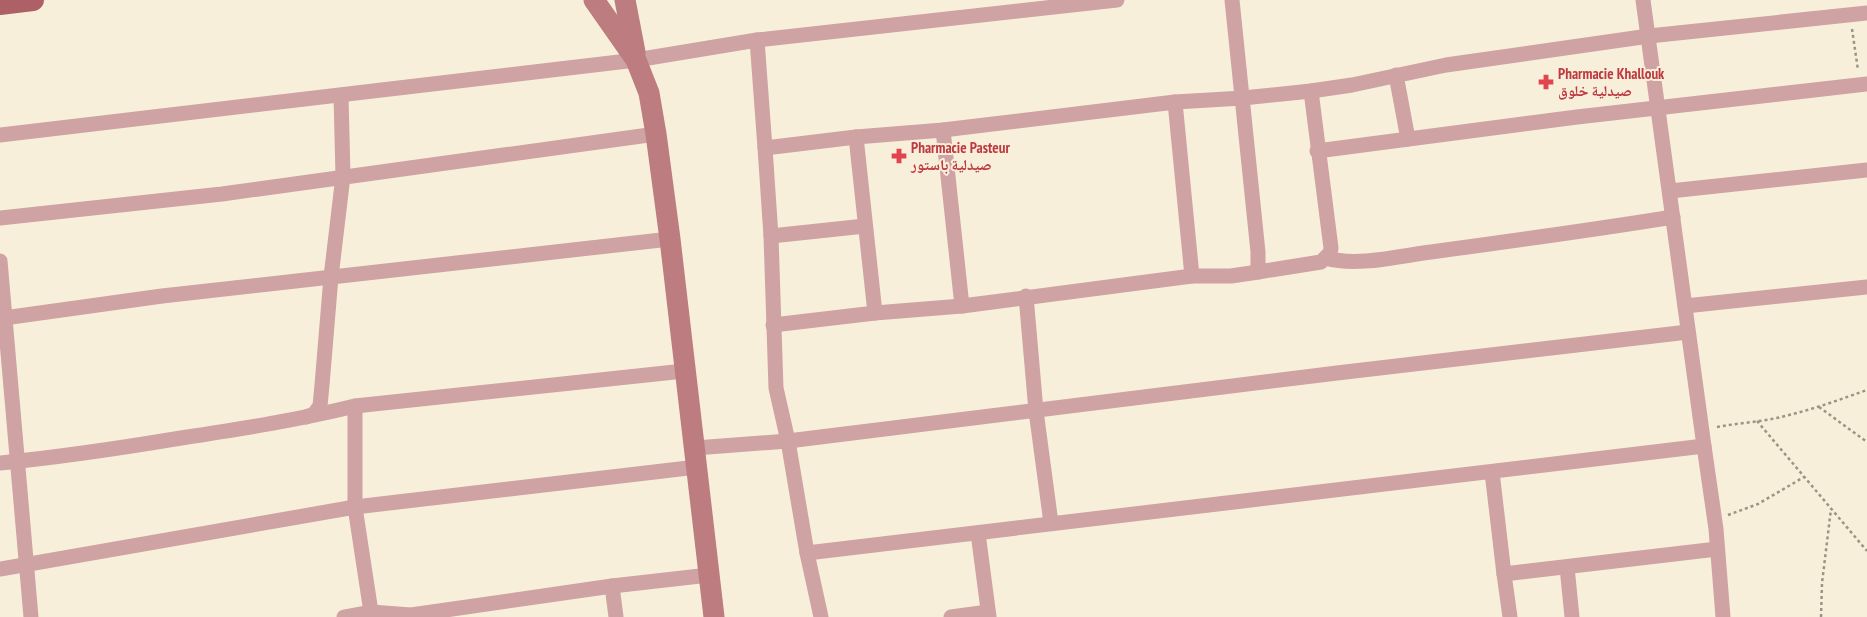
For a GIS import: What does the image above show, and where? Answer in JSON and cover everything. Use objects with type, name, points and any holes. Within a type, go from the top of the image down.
[{"type":"main road","points":[[0,4],[33,0]]},
{"type":"street","points":[[594,0],[636,60]]},
{"type":"street","points":[[625,0],[636,60],[649,93],[656,134],[670,239],[684,371],[696,457],[714,617]]},
{"type":"street","points":[[0,135],[341,96],[636,60],[757,40],[1117,0]]},
{"type":"street","points":[[1232,0],[1243,98],[1258,272]]},
{"type":"street","points":[[1644,0],[1714,517],[1723,617]]},
{"type":"street","points":[[765,148],[856,137],[943,130],[1175,102],[1243,98],[1311,91],[1352,85],[1446,65],[1649,36],[1867,13]]},
{"type":"street","points":[[757,40],[771,236],[776,388],[788,441],[807,553],[821,617]]},
{"type":"street","points":[[1396,75],[1408,138]]},
{"type":"street","points":[[1317,151],[1408,138],[1863,84]]},
{"type":"street","points":[[773,326],[875,313],[962,306],[1026,296],[1192,276],[1231,276],[1321,262],[1326,258],[1331,248],[1317,151],[1311,91]]},
{"type":"street","points":[[305,418],[314,414],[320,406],[331,277],[343,176],[341,96]]},
{"type":"street","points":[[1175,102],[1192,276]]},
{"type":"street","points":[[943,130],[962,306]]},
{"type":"street","points":[[0,218],[222,194],[343,176],[656,134]]},
{"type":"street","points":[[856,137],[875,313]]},
{"type":"street","points":[[1670,191],[1867,170]]},
{"type":"street","points":[[1326,258],[1346,262],[1375,259],[1547,237],[1673,217]]},
{"type":"street","points":[[771,236],[865,226]]},
{"type":"street","points":[[4,318],[162,296],[670,239]]},
{"type":"street","points":[[0,261],[31,617]]},
{"type":"street","points":[[1685,306],[1867,287]]},
{"type":"street","points":[[1026,296],[1036,411],[1051,523]]},
{"type":"street","points":[[0,569],[355,507],[696,457],[788,441],[1337,373],[1688,332]]},
{"type":"street","points":[[0,463],[18,462],[120,448],[305,418],[355,406],[684,371]]},
{"type":"street","points":[[355,406],[355,507],[371,612]]},
{"type":"street","points":[[807,553],[1704,446]]},
{"type":"street","points":[[1492,472],[1510,617]]},
{"type":"street","points":[[951,617],[988,615],[978,533]]},
{"type":"street","points":[[1504,574],[1717,549]]},
{"type":"street","points":[[1567,567],[1572,617]]},
{"type":"street","points":[[344,617],[371,612],[411,616],[491,611],[612,586],[709,575]]},
{"type":"street","points":[[612,586],[616,617]]},
{"type":"path","points":[[1850,15],[1863,84]]},
{"type":"path","points":[[1702,429],[1779,418],[1819,407],[1867,390]]},
{"type":"path","points":[[1819,407],[1867,442]]},
{"type":"path","points":[[1757,421],[1867,551]]},
{"type":"path","points":[[1714,517],[1734,513],[1758,504],[1804,477]]},
{"type":"path","points":[[1821,617],[1822,583],[1831,509]]},
{"type":"place","name":"Pharmacie Khallouk صيدلية خلوق","points":[[1546,82]]},
{"type":"place","name":"Pharmacie Pasteur صيدلية باستور","points":[[899,156]]}]
